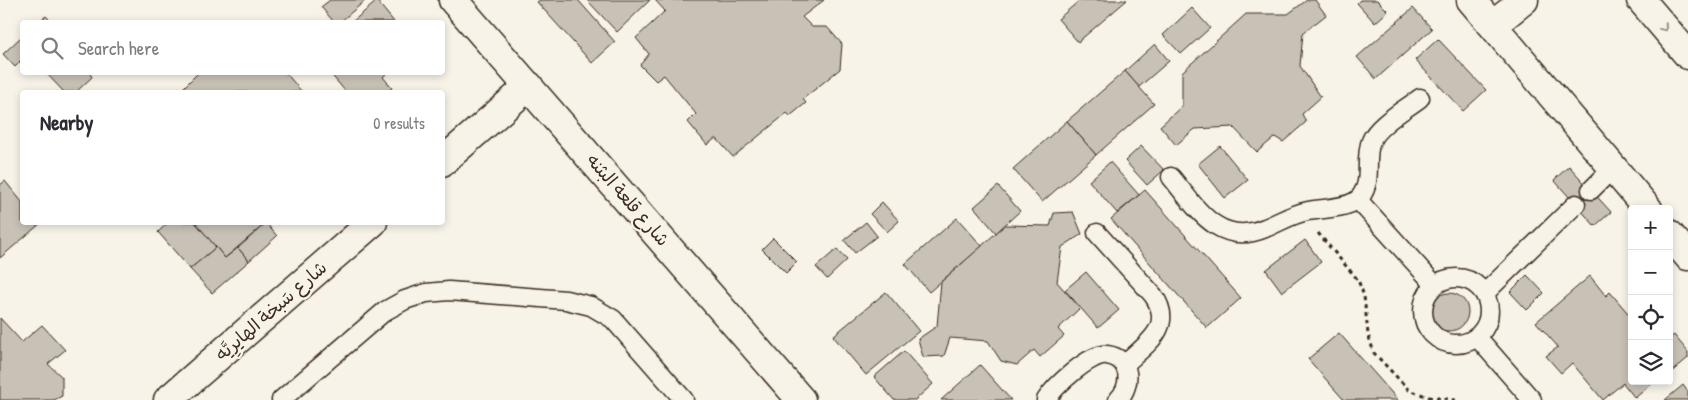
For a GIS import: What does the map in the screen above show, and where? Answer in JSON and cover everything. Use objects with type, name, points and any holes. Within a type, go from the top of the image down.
[{"type":"street","name":"شارع قلعة البثنه","points":[[453,0],[801,400]]},
{"type":"street","points":[[1471,0],[1645,205]]},
{"type":"street","points":[[1493,25],[1524,0]]},
{"type":"street","points":[[1641,0],[1688,55]]},
{"type":"street","points":[[445,159],[529,86]]},
{"type":"street","name":"شارع سَبخة الهايرِيَّه","points":[[168,400],[369,225]]},
{"type":"street","points":[[1673,239],[1688,256]]},
{"type":"lane","points":[[1171,177],[1214,226],[1230,233],[1248,234],[1265,229],[1299,213],[1329,207],[1346,206],[1358,200],[1363,194],[1367,180],[1368,154],[1371,140],[1379,129],[1420,98]]},
{"type":"lane","points":[[1591,190],[1613,168]]},
{"type":"lane","points":[[1358,200],[1435,285]]},
{"type":"lane","points":[[1485,293],[1576,204]]},
{"type":"lane","points":[[1098,233],[1153,295],[1159,304],[1162,314],[1161,324],[1157,333],[1124,365]]},
{"type":"lane","points":[[1456,278],[1467,280],[1477,285],[1485,293],[1489,304],[1489,316],[1486,328],[1478,337],[1467,343],[1456,345],[1444,343],[1434,337],[1426,328],[1423,305],[1435,285],[1445,280],[1456,278]]},
{"type":"lane","points":[[281,400],[386,311],[405,300],[426,293],[449,291],[566,300],[591,306],[613,320],[684,400]]},
{"type":"lane","points":[[1478,337],[1532,400]]},
{"type":"lane","points":[[1046,400],[1053,390],[1088,360],[1097,355],[1107,354],[1117,358],[1124,365],[1128,373],[1126,391],[1118,400]]},
{"type":"path","points":[[1299,213],[1358,280],[1364,296],[1368,334],[1374,353],[1408,390],[1429,397],[1456,400]]},
{"type":"building","points":[[330,0],[366,0],[342,20],[332,20],[321,7]]},
{"type":"building","points":[[540,0],[578,0],[615,42],[592,63],[537,2]]},
{"type":"building","points":[[587,0],[650,0],[617,32]]},
{"type":"building","points":[[655,0],[824,0],[802,17],[812,27],[827,27],[842,44],[840,69],[803,99],[806,103],[790,116],[787,113],[733,157],[716,138],[707,145],[688,122],[696,114],[664,75],[656,81],[640,65],[649,54],[636,38],[665,11]]},
{"type":"building","points":[[1080,0],[1127,0],[1078,42],[1058,19]]},
{"type":"building","points":[[1307,0],[1315,0],[1326,15],[1303,33],[1300,66],[1321,97],[1302,114],[1306,122],[1283,142],[1275,137],[1257,152],[1233,127],[1195,129],[1176,145],[1160,126],[1182,106],[1182,72],[1246,14],[1288,14]]},
{"type":"building","points":[[1360,0],[1377,0],[1388,11],[1375,23],[1357,3]]},
{"type":"building","points":[[377,1],[392,20],[354,20]]},
{"type":"building","points":[[1192,8],[1210,28],[1181,54],[1163,35]]},
{"type":"building","points":[[1413,8],[1432,29],[1376,79],[1357,57]]},
{"type":"building","points":[[46,16],[50,20],[41,20]]},
{"type":"building","points":[[20,38],[20,62],[15,67],[3,54]]},
{"type":"building","points":[[1438,39],[1486,90],[1463,111],[1415,60]]},
{"type":"building","points":[[1155,44],[1169,61],[1139,87],[1125,71]]},
{"type":"building","points":[[1125,71],[1154,104],[1096,155],[1067,121]]},
{"type":"building","points":[[48,75],[91,75],[92,77],[78,90],[62,90]]},
{"type":"building","points":[[196,75],[288,75],[300,90],[184,90],[184,87]]},
{"type":"building","points":[[332,75],[385,75],[383,77],[392,88],[390,90],[344,90]]},
{"type":"building","points":[[1067,121],[1096,155],[1042,202],[1013,169]]},
{"type":"building","points":[[1141,146],[1164,170],[1147,185],[1125,161]]},
{"type":"building","points":[[1220,146],[1248,180],[1225,198],[1198,164]]},
{"type":"building","points":[[1110,162],[1139,195],[1117,213],[1089,181]]},
{"type":"building","points":[[1569,166],[1611,212],[1595,226],[1554,180]]},
{"type":"building","points":[[5,181],[20,200],[20,225],[39,225],[0,258],[0,185]]},
{"type":"building","points":[[998,186],[1020,211],[996,233],[974,207]]},
{"type":"building","points":[[1145,190],[1241,298],[1207,328],[1111,219]]},
{"type":"building","points":[[882,202],[899,221],[887,232],[870,214]]},
{"type":"building","points":[[1073,212],[1082,234],[1062,247],[1057,282],[1080,308],[1058,329],[1064,336],[1040,357],[1034,350],[1017,365],[1001,361],[988,341],[950,338],[944,356],[923,357],[918,339],[937,326],[941,282],[1005,225],[1050,226],[1054,213]]},
{"type":"building","points":[[957,218],[982,246],[929,292],[905,264]]},
{"type":"building","points":[[866,222],[877,236],[855,253],[844,240]]},
{"type":"building","points":[[166,225],[198,225],[216,247],[190,269],[158,232]]},
{"type":"building","points":[[198,225],[264,225],[225,258]]},
{"type":"building","points":[[264,225],[268,225],[277,236],[249,261],[238,248]]},
{"type":"building","points":[[773,238],[797,262],[786,273],[762,249]]},
{"type":"building","points":[[1305,240],[1321,262],[1282,292],[1266,270]]},
{"type":"building","points":[[216,247],[225,258],[238,248],[249,261],[212,293],[190,269]]},
{"type":"building","points":[[837,249],[847,260],[827,279],[816,267]]},
{"type":"building","points":[[1086,272],[1119,310],[1098,328],[1065,290]]},
{"type":"building","points":[[1527,275],[1544,293],[1527,310],[1510,292]]},
{"type":"building","points":[[1590,276],[1606,296],[1610,292],[1628,313],[1628,385],[1650,385],[1635,398],[1623,383],[1603,400],[1572,363],[1561,373],[1546,356],[1558,347],[1536,322]]},
{"type":"building","points":[[886,292],[919,331],[866,375],[833,336]]},
{"type":"building","points":[[1449,293],[1462,299],[1468,312],[1462,325],[1449,331],[1436,325],[1430,312],[1436,299]]},
{"type":"building","points":[[0,318],[22,342],[42,325],[65,350],[48,364],[62,377],[62,396],[54,400],[0,400]]},
{"type":"building","points":[[1339,333],[1398,400],[1344,400],[1308,359]]},
{"type":"building","points":[[1673,336],[1688,352],[1688,358],[1673,371],[1673,340]]},
{"type":"building","points":[[904,351],[933,384],[915,400],[894,400],[874,377]]},
{"type":"building","points":[[980,365],[1011,400],[941,400]]},
{"type":"building","points":[[1683,385],[1688,392],[1688,400],[1665,400]]}]
